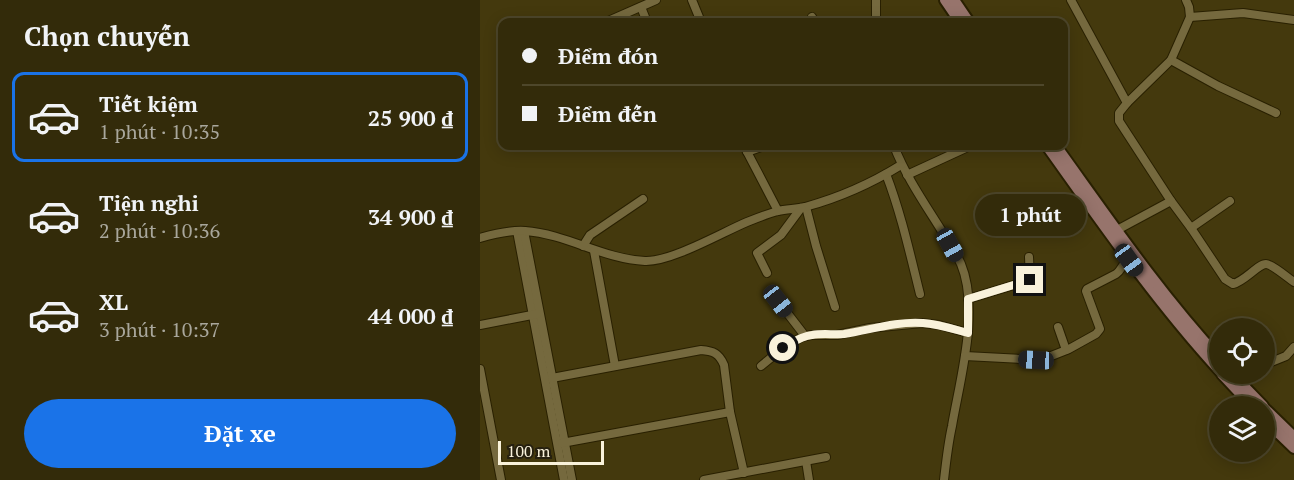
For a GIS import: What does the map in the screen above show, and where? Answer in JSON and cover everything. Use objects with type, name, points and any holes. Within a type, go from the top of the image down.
[{"type":"main road","points":[[945,0],[957,18]]},
{"type":"main road","points":[[954,0],[966,18]]},
{"type":"main road","points":[[1050,150],[1160,301],[1209,358]]},
{"type":"main road","points":[[1059,150],[1166,296],[1209,346]]},
{"type":"main road","points":[[1232,384],[1243,396]]},
{"type":"main road","points":[[1242,384],[1253,396]]},
{"type":"main road","points":[[1275,418],[1294,437]]},
{"type":"main road","points":[[1275,430],[1294,448]]},
{"type":"street","points":[[615,18],[657,0]]},
{"type":"street","points":[[692,0],[699,18]]},
{"type":"street","points":[[876,0],[876,18]]},
{"type":"street","points":[[1071,0],[1127,103]]},
{"type":"street","points":[[1186,0],[1190,17],[1171,60],[1127,103],[1119,113],[1119,121],[1171,201],[1229,283],[1241,282],[1266,264],[1294,282]]},
{"type":"street","points":[[641,6],[646,18]]},
{"type":"street","points":[[1190,17],[1243,14],[1294,20]]},
{"type":"street","points":[[1171,60],[1218,86],[1276,113]]},
{"type":"street","points":[[746,150],[778,211]]},
{"type":"street","points":[[895,150],[901,165],[960,263],[966,278],[968,333],[944,480]]},
{"type":"street","points":[[907,175],[961,150]]},
{"type":"street","points":[[480,238],[520,231],[554,236],[594,251],[646,261],[660,259],[778,211],[803,207],[837,196],[901,165]]},
{"type":"street","points":[[886,174],[905,230],[920,294]]},
{"type":"street","points":[[583,246],[590,235],[643,199]]},
{"type":"street","points":[[1117,230],[1171,201]]},
{"type":"street","points":[[1191,228],[1230,201]]},
{"type":"street","points":[[767,273],[757,253],[781,236],[803,207]]},
{"type":"street","points":[[803,207],[835,307]]},
{"type":"street","points":[[520,231],[561,443],[572,480]]},
{"type":"street","points":[[594,251],[615,366]]},
{"type":"street","points":[[968,299],[1030,280],[1029,257]]},
{"type":"street","points":[[965,356],[1045,359],[1096,334],[1100,329],[1086,291],[1116,274],[1129,260]]},
{"type":"street","points":[[778,301],[805,336]]},
{"type":"street","points":[[480,325],[536,314]]},
{"type":"street","points":[[536,314],[552,378],[564,480]]},
{"type":"street","points":[[761,366],[783,348],[811,335],[837,335],[870,328],[922,323],[968,333]]},
{"type":"street","points":[[1058,327],[1066,350]]},
{"type":"street","points":[[1275,360],[1286,356],[1294,347]]},
{"type":"street","points":[[552,378],[701,350],[711,351],[721,358],[724,365],[730,412],[744,473]]},
{"type":"street","points":[[480,369],[501,480]]},
{"type":"street","points":[[561,443],[730,412]]},
{"type":"street","points":[[704,480],[826,457]]},
{"type":"street","points":[[806,461],[809,480]]},
{"type":"route","points":[[783,348],[802,337],[811,335],[837,335],[906,323],[939,325],[968,333],[968,299],[1030,280]]}]
